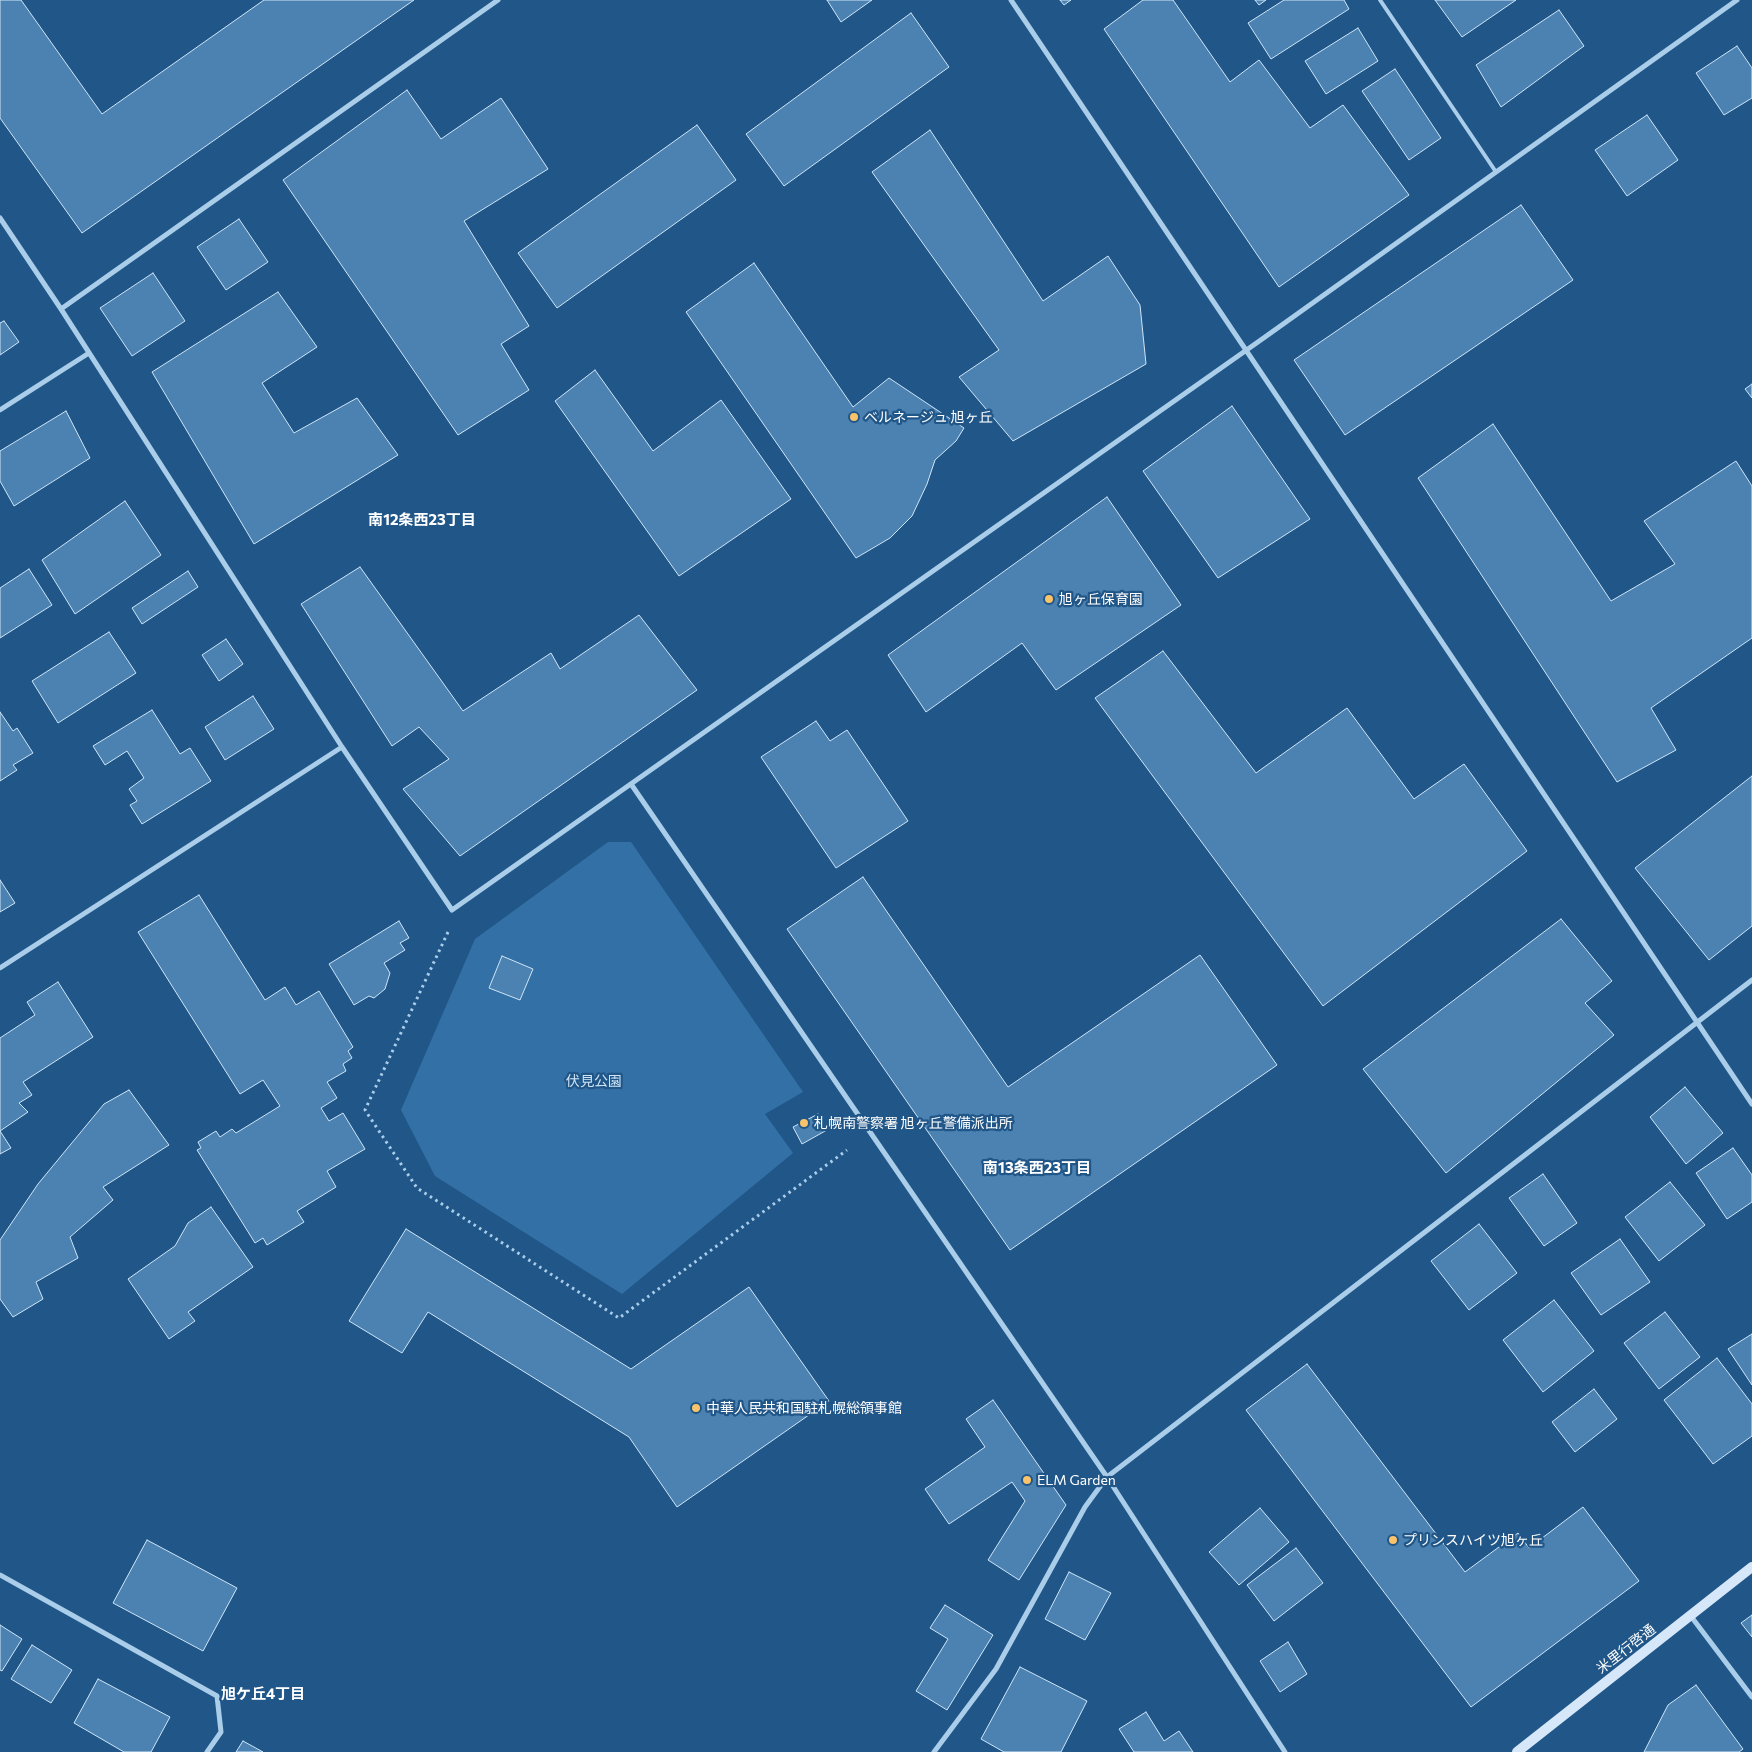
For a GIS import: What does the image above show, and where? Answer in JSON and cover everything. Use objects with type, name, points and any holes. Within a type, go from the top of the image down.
[{"type":"street","points":[[61,309],[498,0]]},
{"type":"street","points":[[1011,0],[1752,1104]]},
{"type":"street","points":[[0,218],[61,309],[342,747],[452,910],[1246,350],[1737,0]]},
{"type":"street","points":[[0,410],[89,353]]},
{"type":"street","points":[[0,968],[342,747]]},
{"type":"street","points":[[631,784],[1107,1477],[1285,1752]]},
{"type":"street","points":[[934,1752],[996,1669],[1085,1506],[1107,1477],[1752,980]]},
{"type":"street","name":"米里行啓通","points":[[1517,1752],[1752,1566]]},
{"type":"street","points":[[0,1575],[217,1696],[221,1732],[207,1752]]},
{"type":"street","points":[[1690,1616],[1752,1698]]},
{"type":"lane","points":[[1380,0],[1496,172]]},
{"type":"path","points":[[441,927],[450,929],[365,1110],[417,1188],[620,1318],[847,1150]]},
{"type":"green space","name":"伏見公園","points":[[608,842],[631,842],[803,1092],[765,1114],[793,1153],[622,1294],[435,1176],[401,1110],[475,939]]},
{"type":"building","points":[[0,0],[21,0],[102,114],[264,0],[414,0],[82,233],[0,118]]},
{"type":"building","points":[[827,0],[872,0],[841,22]]},
{"type":"building","points":[[1060,0],[1071,0],[1064,5]]},
{"type":"building","points":[[1143,0],[1173,0],[1230,82],[1259,60],[1310,128],[1343,105],[1409,195],[1279,287],[1104,29]]},
{"type":"building","points":[[1255,0],[1266,0],[1259,5]]},
{"type":"building","points":[[1284,0],[1344,0],[1349,9],[1271,59],[1248,23]]},
{"type":"building","points":[[1435,0],[1516,0],[1462,37]]},
{"type":"building","points":[[1559,10],[1584,46],[1501,107],[1476,65]]},
{"type":"building","points":[[911,13],[949,67],[784,186],[746,134]]},
{"type":"building","points":[[1358,28],[1378,61],[1326,94],[1305,61]]},
{"type":"building","points":[[1737,46],[1752,68],[1752,98],[1724,115],[1696,73]]},
{"type":"building","points":[[1395,69],[1441,138],[1409,160],[1362,91]]},
{"type":"building","points":[[407,90],[441,139],[501,98],[548,169],[464,221],[529,326],[501,344],[529,390],[458,435],[283,180]]},
{"type":"building","points":[[1647,115],[1678,160],[1627,196],[1595,150]]},
{"type":"building","points":[[697,125],[736,180],[557,308],[518,253]]},
{"type":"building","points":[[930,130],[1043,301],[1108,256],[1140,305],[1146,364],[1013,441],[959,377],[999,350],[872,172]]},
{"type":"building","points":[[1521,205],[1573,280],[1345,435],[1294,360]]},
{"type":"building","points":[[239,219],[268,262],[226,290],[197,247]]},
{"type":"building","name":"ベルネージュ 旭ヶ丘","points":[[754,263],[853,407],[889,378],[964,428],[956,441],[935,460],[927,484],[912,516],[890,538],[856,558],[686,312]]},
{"type":"building","points":[[153,273],[185,321],[132,356],[100,308]]},
{"type":"building","points":[[278,292],[317,347],[262,383],[294,433],[357,398],[398,455],[254,544],[152,372]]},
{"type":"building","points":[[4,321],[19,342],[0,355],[0,323]]},
{"type":"building","points":[[595,370],[653,451],[721,400],[791,499],[679,576],[555,401]]},
{"type":"building","points":[[1752,384],[1752,398],[1745,389]]},
{"type":"building","points":[[1232,406],[1310,519],[1218,578],[1143,471]]},
{"type":"building","points":[[66,411],[90,458],[14,506],[0,481],[0,451]]},
{"type":"building","points":[[1493,424],[1611,601],[1675,564],[1644,521],[1736,461],[1752,486],[1752,638],[1651,708],[1676,750],[1617,782],[1418,478]]},
{"type":"building","points":[[1107,497],[1181,605],[1056,690],[1022,643],[926,712],[888,655]]},
{"type":"building","points":[[125,501],[161,555],[75,614],[42,560]]},
{"type":"building","points":[[360,567],[463,711],[551,653],[560,669],[639,615],[697,690],[460,856],[403,789],[449,759],[419,727],[392,746],[301,604]]},
{"type":"building","points":[[29,569],[52,605],[0,638],[0,588]]},
{"type":"building","points":[[188,571],[198,587],[142,624],[132,608]]},
{"type":"building","points":[[109,632],[136,673],[58,723],[32,681]]},
{"type":"building","points":[[226,639],[243,664],[219,681],[202,655]]},
{"type":"building","points":[[1163,651],[1256,773],[1347,708],[1414,799],[1464,764],[1527,851],[1323,1006],[1095,698]]},
{"type":"building","points":[[253,696],[274,729],[225,760],[205,727]]},
{"type":"building","points":[[152,710],[180,754],[190,748],[211,781],[142,824],[130,805],[137,801],[129,789],[144,778],[127,751],[105,765],[93,746]]},
{"type":"building","points":[[0,712],[13,731],[17,728],[33,753],[13,765],[17,770],[0,781]]},
{"type":"building","points":[[816,721],[830,741],[847,730],[908,821],[836,868],[761,757]]},
{"type":"building","points":[[1752,776],[1752,926],[1709,960],[1635,868]]},
{"type":"building","points":[[863,877],[1008,1087],[1200,955],[1277,1065],[1010,1250],[787,929]]},
{"type":"building","points":[[0,880],[15,903],[0,912]]},
{"type":"building","points":[[199,895],[265,1000],[285,987],[296,1005],[319,991],[353,1047],[348,1051],[352,1058],[343,1064],[346,1071],[327,1082],[337,1098],[321,1108],[329,1121],[343,1113],[365,1149],[327,1171],[336,1187],[297,1211],[304,1222],[267,1245],[263,1238],[255,1243],[197,1150],[201,1148],[198,1142],[216,1131],[220,1137],[232,1129],[236,1133],[280,1106],[263,1080],[240,1094],[138,932]]},
{"type":"building","points":[[1561,919],[1612,981],[1585,1003],[1614,1035],[1446,1173],[1363,1069]]},
{"type":"building","points":[[399,921],[409,938],[400,943],[405,950],[384,963],[390,973],[385,989],[374,998],[369,996],[354,1005],[329,964]]},
{"type":"building","points":[[502,956],[533,969],[520,1000],[489,988]]},
{"type":"building","points":[[58,982],[93,1037],[23,1082],[32,1095],[19,1103],[28,1112],[0,1131],[0,1038],[35,1015],[27,1002]]},
{"type":"building","points":[[1685,1087],[1723,1133],[1686,1164],[1650,1117]]},
{"type":"building","points":[[129,1090],[169,1145],[103,1187],[113,1200],[70,1237],[78,1258],[36,1282],[43,1299],[13,1317],[0,1299],[0,1240],[38,1184],[104,1104]]},
{"type":"building","points":[[818,1114],[827,1130],[802,1144],[793,1127]]},
{"type":"building","points":[[0,1131],[11,1148],[0,1154]]},
{"type":"building","points":[[1733,1148],[1752,1175],[1752,1202],[1727,1219],[1696,1173]]},
{"type":"building","points":[[1543,1174],[1577,1223],[1544,1246],[1509,1198]]},
{"type":"building","points":[[1670,1182],[1705,1225],[1659,1261],[1625,1217]]},
{"type":"building","points":[[211,1207],[253,1267],[188,1312],[195,1321],[169,1339],[128,1279],[175,1246],[188,1223]]},
{"type":"building","points":[[1479,1224],[1517,1273],[1469,1310],[1431,1261]]},
{"type":"building","points":[[406,1229],[631,1369],[749,1287],[829,1401],[677,1507],[629,1437],[428,1312],[402,1353],[349,1321]]},
{"type":"building","points":[[1620,1239],[1650,1282],[1601,1315],[1571,1273]]},
{"type":"building","points":[[1554,1300],[1594,1351],[1543,1392],[1503,1340]]},
{"type":"building","points":[[1665,1312],[1700,1357],[1659,1389],[1624,1343]]},
{"type":"building","points":[[1752,1334],[1752,1385],[1728,1349]]},
{"type":"building","points":[[1717,1358],[1752,1404],[1752,1436],[1713,1464],[1664,1400]]},
{"type":"building","name":"プリンスハイツ旭ヶ丘","points":[[1307,1364],[1465,1572],[1518,1533],[1529,1548],[1583,1507],[1639,1581],[1471,1707],[1246,1410]]},
{"type":"building","points":[[1594,1389],[1617,1419],[1575,1452],[1552,1422]]},
{"type":"building","points":[[993,1400],[1066,1505],[1019,1580],[988,1560],[1025,1501],[1012,1482],[949,1524],[925,1489],[985,1447],[966,1419]]},
{"type":"building","points":[[1260,1508],[1289,1542],[1239,1585],[1209,1552]]},
{"type":"building","points":[[147,1540],[237,1588],[203,1651],[113,1603]]},
{"type":"building","points":[[1296,1548],[1323,1583],[1274,1621],[1247,1585]]},
{"type":"building","points":[[1069,1572],[1111,1593],[1085,1640],[1045,1619]]},
{"type":"building","points":[[945,1605],[993,1635],[947,1710],[916,1691],[948,1639],[930,1628]]},
{"type":"building","points":[[1752,1615],[1752,1637],[1741,1623]]},
{"type":"building","points":[[0,1625],[22,1639],[2,1671],[0,1670]]},
{"type":"building","points":[[1288,1642],[1307,1674],[1280,1692],[1260,1661]]},
{"type":"building","points":[[32,1645],[72,1670],[51,1703],[11,1679]]},
{"type":"building","points":[[1020,1667],[1087,1701],[1061,1752],[1004,1752],[981,1739]]},
{"type":"building","points":[[98,1679],[170,1717],[151,1752],[124,1752],[74,1723]]},
{"type":"building","points":[[1696,1685],[1743,1749],[1739,1752],[1644,1752],[1668,1705]]},
{"type":"building","points":[[1146,1712],[1164,1741],[1179,1731],[1193,1752],[1134,1752],[1119,1729]]},
{"type":"building","points":[[243,1741],[263,1752],[236,1752]]},
{"type":"place","name":"ベルネージュ 旭ヶ丘","points":[[854,417]]},
{"type":"place","name":"旭ヶ丘保育園","points":[[1049,599]]},
{"type":"place","name":"札幌南警察署 旭ヶ丘警備派出所","points":[[804,1123]]},
{"type":"place","name":"中華人民共和国駐札幌総領事館","points":[[696,1408]]},
{"type":"place","name":"ELM Garden","points":[[1027,1480]]},
{"type":"place","name":"プリンスハイツ旭ヶ丘","points":[[1393,1540]]},
{"type":"district","name":"南12条西23丁目","points":[[422,520]]},
{"type":"district","name":"南13条西23丁目","points":[[1037,1168]]},
{"type":"district","name":"旭ケ丘4丁目","points":[[263,1694]]}]
